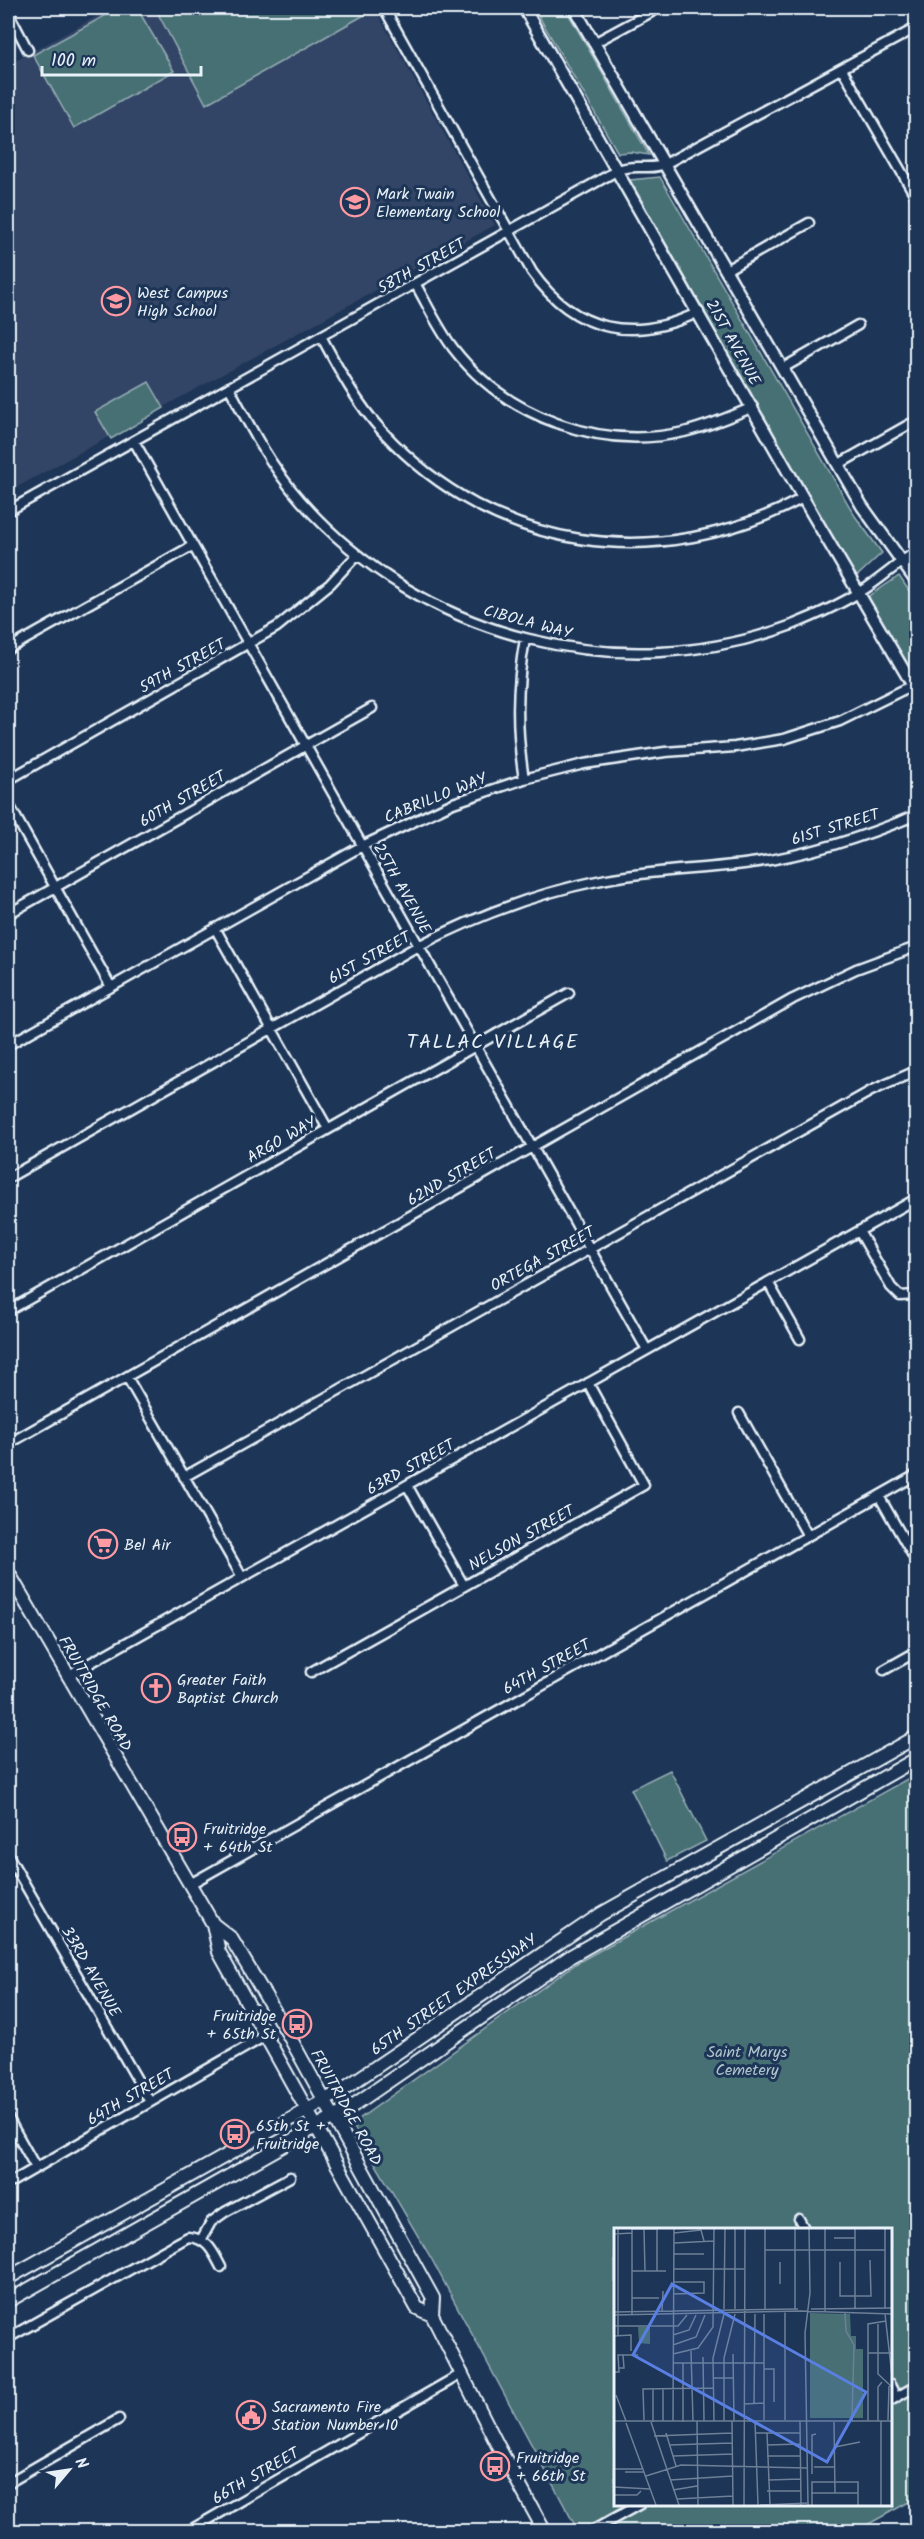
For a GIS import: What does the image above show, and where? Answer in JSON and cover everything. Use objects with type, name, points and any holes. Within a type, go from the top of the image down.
[{"type":"main road","name":"FRUITRIDGE ROAD","points":[[8,1572],[12,1590],[67,1676],[213,1924],[219,1952],[309,2109],[417,2308],[432,2315]]},
{"type":"main road","name":"65TH STREET EXPRESSWAY","points":[[8,2278],[324,2100],[601,1914],[916,1737]]},
{"type":"main road","points":[[8,2301],[334,2117],[590,1944],[916,1759]]},
{"type":"main road","name":"FRUITRIDGE ROAD","points":[[213,1924],[231,1938],[334,2117],[433,2298],[432,2315],[463,2373],[496,2444],[544,2532]]},
{"type":"street","points":[[384,8],[510,233],[542,286],[555,299],[582,318],[610,327],[644,330],[676,323],[699,312]]},
{"type":"street","name":"21ST AVENUE","points":[[524,8],[803,498],[915,688]]},
{"type":"street","name":"21ST AVENUE","points":[[574,8],[862,506],[916,580]]},
{"type":"street","points":[[594,43],[659,8]]},
{"type":"street","points":[[8,12],[28,50]]},
{"type":"street","name":"58TH STREET","points":[[8,511],[510,233],[618,170],[628,167],[654,168],[665,164],[916,28]]},
{"type":"street","points":[[842,69],[916,197]]},
{"type":"street","points":[[726,270],[809,223]]},
{"type":"street","points":[[416,285],[437,325],[469,366],[510,400],[559,424],[602,435],[655,436],[702,427],[753,407]]},
{"type":"street","points":[[783,368],[858,325]]},
{"type":"street","points":[[321,336],[363,408],[402,452],[465,498],[528,527],[590,541],[626,544],[679,541],[742,526],[769,516],[803,498]]},
{"type":"street","name":"CIBOLA WAY","points":[[229,387],[259,444],[276,470],[316,518],[357,555],[399,586],[433,605],[461,618],[525,639],[595,652],[657,653],[696,650],[726,644],[793,624],[858,593],[902,560]]},
{"type":"street","points":[[839,464],[910,424]]},
{"type":"street","name":"25TH AVENUE","points":[[134,441],[647,1350]]},
{"type":"street","points":[[8,649],[192,546]]},
{"type":"street","points":[[902,560],[916,552]]},
{"type":"street","name":"59TH STREET","points":[[8,780],[248,645],[304,607],[357,555]]},
{"type":"street","points":[[524,779],[518,745],[516,704],[525,639]]},
{"type":"street","name":"CABRILLO WAY","points":[[8,1046],[362,846],[453,803],[524,779],[624,757],[735,747],[784,738],[840,721],[915,688]]},
{"type":"street","name":"60TH STREET","points":[[8,914],[372,708]]},
{"type":"street","points":[[8,803],[111,987]]},
{"type":"street","name":"61ST STREET","points":[[8,1178],[418,946],[476,918],[557,890],[642,874],[720,867],[800,854],[844,842],[916,815]]},
{"type":"street","points":[[215,928],[328,1129]]},
{"type":"street","name":"62ND STREET","points":[[8,1444],[823,984],[916,947]]},
{"type":"street","name":"ARGO WAY","points":[[8,1311],[569,993]]},
{"type":"street","name":"ORTEGA STREET","points":[[184,1477],[871,1091],[916,1071]]},
{"type":"street","name":"63RD STREET","points":[[67,1676],[916,1199]]},
{"type":"street","points":[[859,1231],[891,1287],[900,1296],[916,1295]]},
{"type":"street","points":[[768,1282],[800,1339]]},
{"type":"street","points":[[127,1377],[243,1577]]},
{"type":"street","name":"NELSON STREET","points":[[311,1672],[644,1485],[588,1383]]},
{"type":"street","points":[[739,1413],[808,1536]]},
{"type":"street","name":"64TH STREET","points":[[190,1884],[916,1475]]},
{"type":"street","points":[[408,1485],[464,1586]]},
{"type":"street","points":[[879,1496],[916,1562]]},
{"type":"street","points":[[884,1670],[916,1652]]},
{"type":"street","name":"33RD AVENUE","points":[[8,1854],[150,2102]]},
{"type":"street","name":"64TH STREET","points":[[8,2184],[267,2035]]},
{"type":"street","points":[[8,2118],[36,2168]]},
{"type":"street","points":[[201,2240],[211,2222],[225,2212],[290,2177]]},
{"type":"street","points":[[799,2219],[804,2228]]},
{"type":"street","points":[[8,2338],[188,2237],[201,2240],[209,2246],[220,2267]]},
{"type":"street","name":"66TH STREET","points":[[188,2532],[200,2528],[463,2373]]},
{"type":"street","points":[[893,2399],[916,2386]]},
{"type":"street","points":[[8,2483],[119,2419]]},
{"type":"street","points":[[590,2532],[638,2506]]},
{"type":"shaded area","points":[[112,8],[155,8],[206,103],[375,9],[495,225],[8,492],[8,65]]},
{"type":"green space","points":[[119,8],[137,8],[174,71],[74,128],[33,55]]},
{"type":"green space","points":[[155,8],[374,8],[375,9],[206,104]]},
{"type":"green space","points":[[534,8],[565,8],[649,155],[631,152],[618,153]]},
{"type":"green space","points":[[660,177],[855,516],[882,553],[855,578],[630,180]]},
{"type":"green space","points":[[149,382],[164,408],[111,439],[95,412]]},
{"type":"green space","points":[[899,576],[916,601],[916,681],[868,597]]},
{"type":"green space","points":[[670,1770],[706,1841],[667,1861],[631,1789]]},
{"type":"green space","name":"Saint Marys Cemetery","points":[[916,1774],[916,2498],[856,2531],[578,2531],[431,2258],[352,2124],[577,1963]]},
{"type":"place","name":"Mark Twain Elementary School","points":[[355,202]]},
{"type":"place","name":"West Campus High School","points":[[116,301]]},
{"type":"place","name":"Bel Air","points":[[103,1544]]},
{"type":"place","name":"Greater Faith Baptist Church","points":[[156,1688]]},
{"type":"place","name":"Fruitridge + 64th St","points":[[182,1837]]},
{"type":"place","name":"Fruitridge + 65th St","points":[[297,2024]]},
{"type":"place","name":"65th St + Fruitridge","points":[[235,2134]]},
{"type":"place","name":"Sacramento Fire Station Number 10","points":[[251,2415]]},
{"type":"place","name":"Fruitridge + 66th St","points":[[495,2466]]},
{"type":"district","name":"TALLAC VILLAGE","points":[[493,1041]]}]
